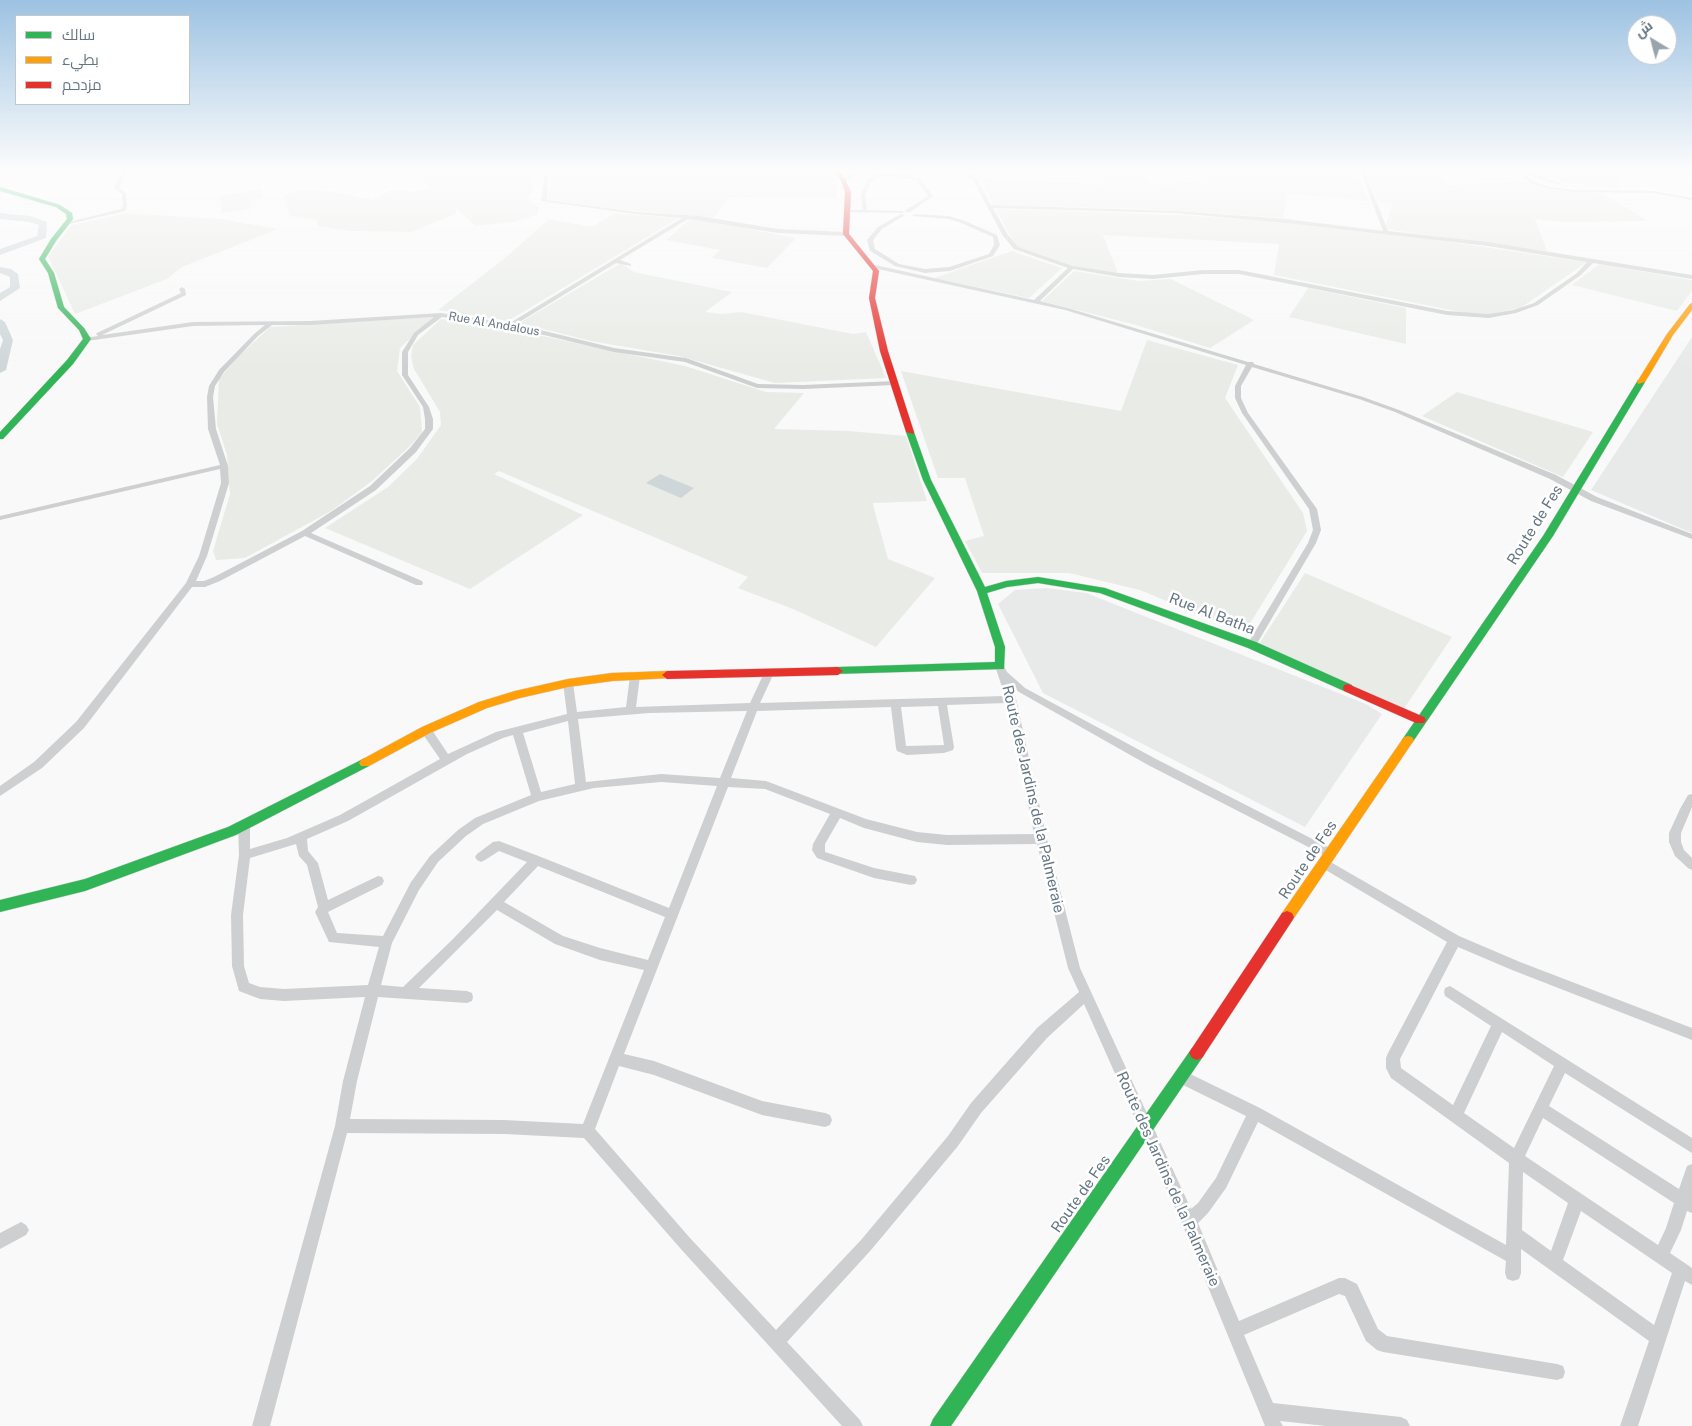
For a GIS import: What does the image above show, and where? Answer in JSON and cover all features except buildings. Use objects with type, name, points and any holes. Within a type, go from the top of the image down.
[{"type":"street","points":[[56,237],[42,259],[51,273],[61,308],[82,329],[87,339]]},
{"type":"street","points":[[510,325],[617,261],[655,243],[662,237]]},
{"type":"street","points":[[848,237],[875,267],[1036,302],[1251,363],[1397,410],[1553,477],[1594,499],[1692,537]]},
{"type":"street","points":[[873,237],[870,240],[872,250],[884,259],[897,265],[925,271],[950,269],[991,255],[997,245],[995,237]]},
{"type":"street","points":[[1007,237],[1016,248],[1072,267],[1137,276],[1239,272],[1433,310],[1489,316],[1514,312],[1536,304],[1579,274],[1592,260]]},
{"type":"street","points":[[1425,237],[1592,260],[1692,277]]},
{"type":"street","points":[[617,261],[629,264]]},
{"type":"street","name":"Route des Jardins de la Palmeraie","points":[[875,267],[876,281],[872,298],[884,350],[927,480],[982,591],[1000,647],[1001,670],[1011,699],[1041,839],[1070,957],[1085,995],[1146,1130],[1190,1221],[1272,1418]]},
{"type":"street","points":[[1036,302],[1072,267]]},
{"type":"street","points":[[0,436],[70,362],[87,339],[184,294],[182,289]]},
{"type":"street","name":"Route de Fes","points":[[940,1426],[1090,1206],[1146,1130],[1420,720],[1510,594],[1670,334],[1692,304]]},
{"type":"street","points":[[190,584],[205,584],[217,579],[305,533],[373,488],[424,437],[429,429],[428,412],[408,380],[403,360],[408,342],[441,315]]},
{"type":"street","name":"Rue Al Andalous","points":[[87,339],[193,324],[270,324],[441,315],[510,325],[614,350],[686,360],[756,386],[803,387],[895,383]]},
{"type":"street","points":[[0,792],[38,764],[80,725],[190,584],[202,556],[223,494],[226,475],[212,429],[210,397],[212,386],[221,371],[256,335],[270,324]]},
{"type":"street","points":[[1251,363],[1238,386],[1238,398],[1251,420],[1310,503],[1317,530],[1312,543],[1252,645]]},
{"type":"street","points":[[0,518],[224,466]]},
{"type":"street","points":[[305,533],[419,583]]},
{"type":"street","name":"Rue Al Batha","points":[[982,591],[1006,584],[1038,580],[1086,586],[1136,601],[1252,645],[1420,720]]},
{"type":"street","points":[[0,906],[85,885],[130,870],[244,825],[306,795],[426,730],[483,705],[568,683],[635,676],[1001,670],[1022,690],[1326,858],[1455,940],[1516,966],[1692,1034]]},
{"type":"street","points":[[587,1131],[650,966],[753,708],[769,674]]},
{"type":"street","points":[[631,710],[635,676]]},
{"type":"street","points":[[568,683],[581,787]]},
{"type":"street","points":[[245,855],[301,837],[344,818],[446,759],[517,730],[572,716],[631,710],[896,704],[1011,699]]},
{"type":"street","points":[[896,704],[901,748],[907,751],[944,749],[949,747],[942,702]]},
{"type":"street","points":[[426,730],[446,759]]},
{"type":"street","points":[[517,730],[537,797]]},
{"type":"street","points":[[260,1426],[342,1126],[350,1082],[375,991],[386,942],[415,886],[434,859],[479,821],[537,797],[581,787],[661,778],[766,785],[864,823],[917,837],[948,840],[1041,839]]},
{"type":"street","points":[[1692,798],[1681,817],[1675,833],[1675,842],[1679,853],[1692,864]]},
{"type":"street","points":[[838,812],[819,844],[818,850],[821,855],[864,870],[911,880]]},
{"type":"street","points":[[244,825],[245,855],[237,915],[238,966],[244,986],[260,993],[284,995],[375,991],[467,997]]},
{"type":"street","points":[[301,837],[303,853],[312,864],[324,908]]},
{"type":"street","points":[[481,857],[495,846],[537,860],[671,914]]},
{"type":"street","points":[[405,992],[537,860]]},
{"type":"street","points":[[378,881],[324,908],[321,912],[333,938],[386,942]]},
{"type":"street","points":[[496,903],[559,940],[600,954],[650,966]]},
{"type":"street","points":[[1455,940],[1392,1063],[1396,1073],[1516,1159],[1686,1273],[1659,1338],[1629,1426]]},
{"type":"street","points":[[1450,992],[1692,1146]]},
{"type":"street","points":[[777,1341],[872,1238],[953,1141],[976,1108],[1036,1040],[1055,1020],[1085,995]]},
{"type":"street","points":[[1455,1116],[1499,1024]]},
{"type":"street","points":[[614,1058],[654,1068],[762,1108],[825,1120]]},
{"type":"street","points":[[1513,1273],[1516,1159],[1562,1064]]},
{"type":"street","points":[[1182,1077],[1254,1113],[1514,1257]]},
{"type":"street","points":[[1540,1108],[1687,1203]]},
{"type":"street","points":[[1190,1221],[1203,1208],[1221,1183],[1254,1113]]},
{"type":"street","points":[[342,1126],[504,1127],[587,1131],[685,1243],[854,1426]]},
{"type":"street","points":[[1661,1256],[1687,1203],[1692,1171]]},
{"type":"street","points":[[1555,1262],[1577,1200]]},
{"type":"street","points":[[0,1241],[21,1230]]},
{"type":"street","points":[[1514,1234],[1659,1338]]},
{"type":"street","points":[[1235,1331],[1339,1286],[1345,1286],[1351,1290],[1372,1335],[1383,1344],[1557,1372]]},
{"type":"street","points":[[1272,1418],[1401,1426]]},
{"type":"shaded area","points":[[63,237],[259,237],[182,267],[167,279],[75,314],[48,256]]},
{"type":"shaded area","points":[[529,237],[648,237],[508,321],[438,310],[505,258]]},
{"type":"shaded area","points":[[670,237],[796,238],[767,268],[712,258],[720,250],[666,240]]},
{"type":"shaded area","points":[[1010,237],[1104,237],[1118,273],[1077,267],[1016,247]]},
{"type":"shaded area","points":[[1133,237],[1412,237],[1587,262],[1522,307],[1491,314],[1466,313],[1274,275],[1279,244]]},
{"type":"shaded area","points":[[1441,237],[1542,237],[1547,251]]},
{"type":"shaded area","points":[[1012,251],[1062,268],[1029,298],[934,278]]},
{"type":"shaded area","points":[[621,263],[634,272],[732,292],[705,312],[721,314],[741,312],[853,334],[866,332],[886,378],[775,383],[679,356],[591,341],[519,323]]},
{"type":"shaded area","points":[[1599,264],[1692,280],[1692,291],[1677,311],[1572,285]]},
{"type":"shaded area","points":[[1074,271],[1139,281],[1171,279],[1254,320],[1210,348],[1136,325],[1042,301]]},
{"type":"shaded area","points":[[1308,288],[1406,308],[1406,344],[1289,317]]},
{"type":"shaded area","points":[[434,317],[400,348],[397,371],[420,407],[422,432],[410,446],[372,481],[331,511],[245,558],[216,560],[213,551],[230,494],[227,455],[217,424],[219,379],[238,357],[270,327]]},
{"type":"shaded area","points":[[441,319],[519,331],[685,366],[766,392],[804,393],[774,429],[848,431],[906,436],[927,501],[873,503],[873,505],[888,559],[935,578],[876,647],[793,609],[738,588],[748,577],[499,471],[494,474],[583,515],[470,589],[325,528],[388,487],[417,459],[441,425],[440,412],[414,369],[411,357],[413,345]]},
{"type":"shaded area","points":[[1692,337],[1692,533],[1591,490]]},
{"type":"shaded area","points":[[1147,340],[1238,365],[1225,398],[1303,513],[1307,531],[1244,633],[1140,590],[1069,573],[982,573],[965,541],[984,536],[965,478],[938,478],[901,371],[1121,411]]},
{"type":"shaded area","points":[[1457,392],[1593,432],[1563,477],[1422,416]]},
{"type":"shaded area","points":[[660,474],[694,488],[681,498],[646,483]]},
{"type":"shaded area","points":[[1305,573],[1452,637],[1403,710],[1259,644]]},
{"type":"shaded area","points":[[1046,588],[1086,593],[1366,704],[1382,714],[1305,827],[1043,693],[998,604],[1015,590]]},
{"type":"waterway","points":[[0,252],[41,237]]},
{"type":"waterway","points":[[0,270],[8,271],[15,276],[15,288],[0,298]]},
{"type":"waterway","points":[[0,322],[8,340],[0,370]]},
{"type":"traffic: fast","points":[[0,437],[70,362],[87,339],[82,329],[61,308],[51,273],[42,259],[56,237]]},
{"type":"traffic: fast","points":[[1408,740],[1548,536],[1641,382]]},
{"type":"traffic: fast","points":[[838,671],[1000,666],[1000,647],[982,591],[927,480],[910,432]]},
{"type":"traffic: fast","points":[[982,591],[1006,584],[1038,580],[1102,590],[1252,645],[1348,688]]},
{"type":"traffic: fast","points":[[0,906],[85,885],[232,831],[365,763]]},
{"type":"traffic: fast","points":[[940,1426],[1197,1053]]},
{"type":"traffic: slow","points":[[1641,382],[1670,334],[1692,305]]},
{"type":"traffic: slow","points":[[365,763],[426,730],[483,705],[519,694],[568,683],[612,677],[667,675]]},
{"type":"traffic: slow","points":[[1287,917],[1408,740]]},
{"type":"traffic: jam","points":[[848,237],[876,271],[872,298],[884,351],[910,432]]},
{"type":"traffic: jam","points":[[667,675],[838,671]]},
{"type":"traffic: jam","points":[[1348,688],[1420,720]]},
{"type":"traffic: jam","points":[[1197,1053],[1287,917]]}]
